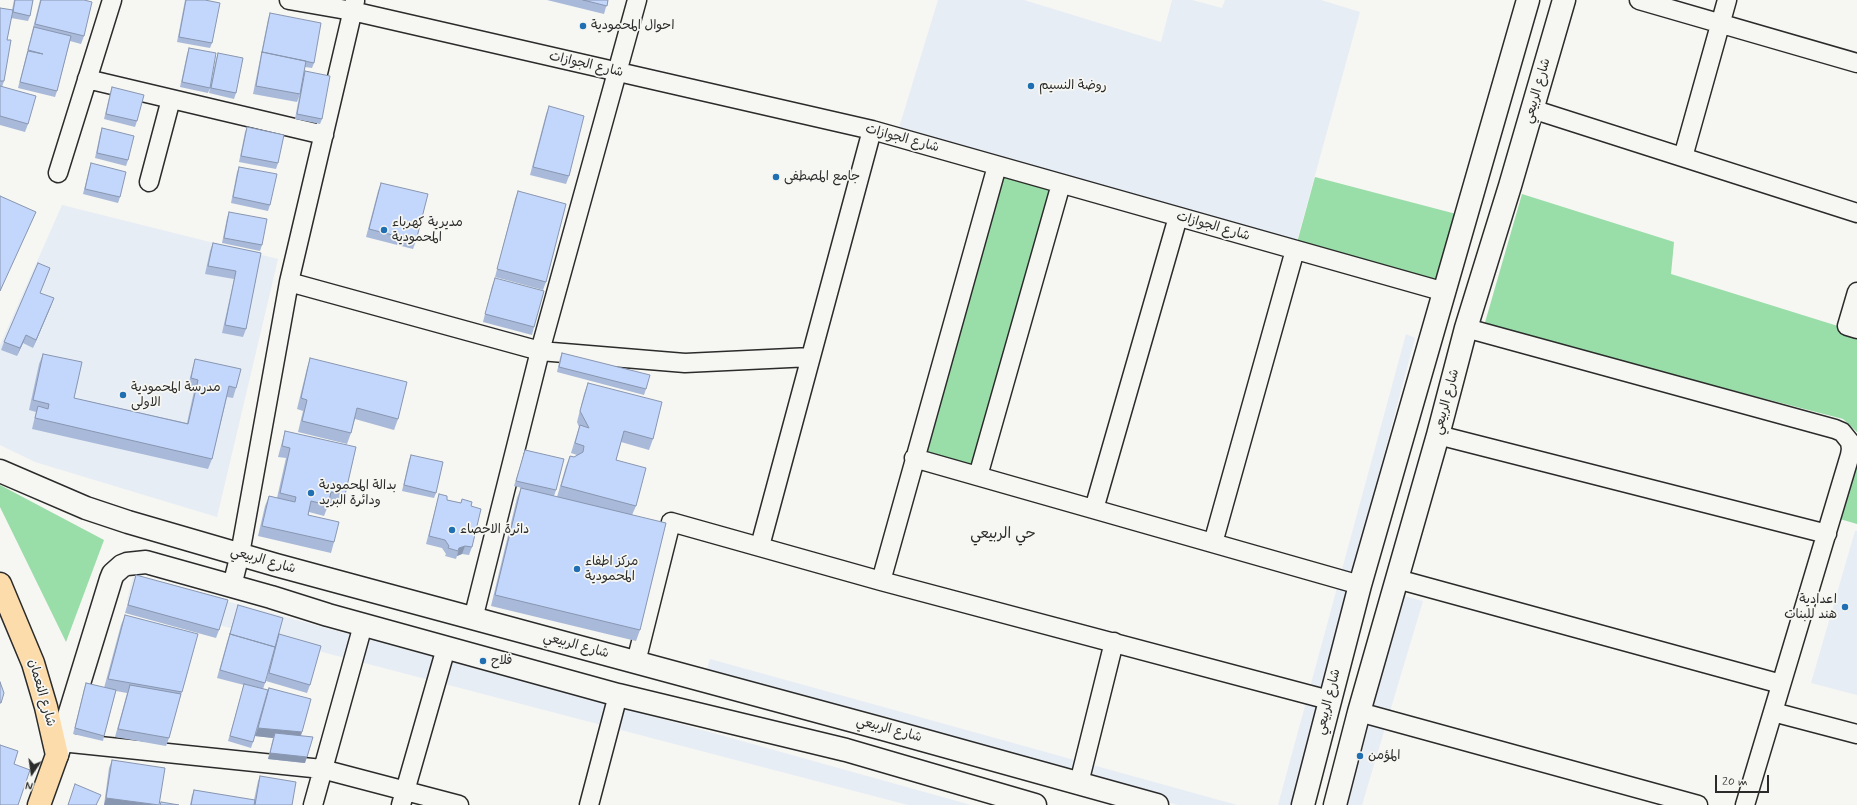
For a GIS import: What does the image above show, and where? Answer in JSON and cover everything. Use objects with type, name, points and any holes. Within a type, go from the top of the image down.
[{"type":"main road","name":"شارع النعمان","points":[[0,584],[33,663],[59,748]]},
{"type":"main road","points":[[39,805],[59,748]]},
{"type":"street","points":[[58,173],[112,0]]},
{"type":"street","name":"شارع الجوازات","points":[[289,0],[354,6],[618,72],[872,130],[1295,250],[1443,296]]},
{"type":"street","points":[[473,619],[540,351],[638,0]]},
{"type":"street","name":"شارع الربيعي","points":[[1303,805],[1360,585],[1528,0]]},
{"type":"street","name":"شارع الربيعي","points":[[1335,805],[1359,712],[1438,435],[1466,328],[1564,0]]},
{"type":"street","points":[[1639,0],[1857,63]]},
{"type":"street","points":[[1684,158],[1727,0]]},
{"type":"street","points":[[232,586],[240,554],[289,282],[354,6]]},
{"type":"street","points":[[88,79],[324,135]]},
{"type":"street","points":[[149,182],[171,99]]},
{"type":"street","points":[[1532,109],[1857,213]]},
{"type":"street","points":[[760,546],[872,130]]},
{"type":"street","points":[[881,581],[914,458],[997,166]]},
{"type":"street","points":[[978,476],[1060,184]]},
{"type":"street","points":[[1094,509],[1178,217]]},
{"type":"street","points":[[1213,543],[1295,250]]},
{"type":"street","points":[[289,282],[540,351],[685,363],[753,361],[811,357]]},
{"type":"street","points":[[1857,292],[1847,326],[1857,329]]},
{"type":"street","points":[[1443,296],[1445,312],[1452,318],[1462,318],[1466,328]]},
{"type":"street","points":[[1430,340],[1440,331],[1450,331],[1458,336],[1466,328]]},
{"type":"street","points":[[1466,328],[1842,432],[1850,442],[1852,449],[1745,805]]},
{"type":"street","points":[[1438,435],[1826,534]]},
{"type":"street","points":[[914,458],[1360,585]]},
{"type":"street","name":"شارع الربيعي","points":[[0,470],[86,508],[240,554],[473,619],[837,716],[1157,805]]},
{"type":"street","points":[[636,662],[671,522],[881,581],[1329,700]]},
{"type":"street","points":[[460,805],[403,798],[322,769],[59,748],[111,579],[117,570],[127,564],[146,562],[446,648],[618,695],[828,746],[1035,805]]},
{"type":"street","points":[[1397,580],[1781,684]]},
{"type":"street","points":[[313,805],[363,625]]},
{"type":"street","points":[[1079,783],[1114,642]]},
{"type":"street","points":[[403,798],[446,648]]},
{"type":"street","points":[[589,805],[618,695]]},
{"type":"street","points":[[1359,712],[1698,805]]},
{"type":"street","points":[[1773,712],[1857,734]]},
{"type":"street","points":[[828,746],[840,744],[846,736],[846,727],[837,716]]},
{"type":"street","points":[[871,758],[861,746],[862,736],[869,730],[883,729]]},
{"type":"shaded area","points":[[938,0],[1024,0],[1161,42],[1172,0],[1192,0],[1222,8],[1225,0],[1321,0],[1360,12],[1296,244],[898,131]]},
{"type":"shaded area","name":"مدرسة المحمودية الاولى","points":[[62,205],[278,259],[217,517],[35,462],[0,445],[0,345]]},
{"type":"shaded area","points":[[1406,334],[1415,338],[1291,805],[1278,805]]},
{"type":"shaded area","name":"اعدادية هند للبنات","points":[[1855,531],[1857,531],[1857,695],[1811,683]]},
{"type":"shaded area","points":[[133,576],[609,704],[971,805],[908,805],[127,601]]},
{"type":"shaded area","points":[[1401,595],[1423,601],[1362,805],[1344,805]]},
{"type":"shaded area","points":[[710,659],[1237,805],[1178,805],[705,676]]},
{"type":"green space","points":[[997,166],[1061,184],[978,476],[914,458]]},
{"type":"green space","points":[[1315,177],[1460,215],[1445,292],[1295,250]]},
{"type":"green space","points":[[1522,194],[1674,242],[1671,274],[1857,332],[1857,432],[1843,419],[1484,326]]},
{"type":"green space","points":[[1857,456],[1857,524],[1840,519]]},
{"type":"green space","points":[[0,485],[104,540],[66,642],[0,507]]},
{"type":"building","points":[[15,0],[33,0],[30,16],[13,12]]},
{"type":"building","points":[[41,0],[84,0],[92,2],[84,36],[35,24]]},
{"type":"building","points":[[186,0],[205,0],[220,3],[212,43],[179,37]]},
{"type":"building","points":[[583,0],[608,0],[607,6]]},
{"type":"building","points":[[0,8],[13,10],[7,40],[11,40],[4,81],[0,81]]},
{"type":"building","points":[[270,13],[321,23],[314,63],[262,52]]},
{"type":"building","points":[[34,27],[71,36],[57,91],[20,82],[28,51],[43,54],[28,50]]},
{"type":"building","points":[[189,48],[216,53],[210,88],[182,82]]},
{"type":"building","points":[[262,52],[306,61],[300,94],[256,86]]},
{"type":"building","points":[[218,53],[243,58],[236,93],[211,88]]},
{"type":"building","points":[[305,71],[330,76],[322,119],[297,114]]},
{"type":"building","points":[[0,86],[36,96],[28,124],[0,116]]},
{"type":"building","points":[[112,87],[144,95],[137,121],[106,114]]},
{"type":"building","points":[[549,106],[584,116],[569,176],[533,167]]},
{"type":"building","points":[[247,127],[284,135],[278,163],[241,156]]},
{"type":"building","points":[[102,128],[134,136],[128,160],[97,153]]},
{"type":"building","points":[[91,163],[126,172],[120,197],[85,189]]},
{"type":"building","points":[[239,167],[277,174],[270,205],[233,197]]},
{"type":"building","points":[[381,183],[428,194],[416,241],[369,229]]},
{"type":"building","points":[[518,191],[566,204],[546,282],[497,269]]},
{"type":"building","points":[[0,196],[36,212],[0,291]]},
{"type":"building","points":[[229,212],[267,219],[262,245],[224,238]]},
{"type":"building","points":[[213,243],[261,253],[246,329],[225,325],[236,271],[208,266]]},
{"type":"building","points":[[38,263],[50,268],[40,293],[54,298],[36,340],[26,335],[20,348],[4,342]]},
{"type":"building","points":[[495,278],[544,291],[534,327],[485,314]]},
{"type":"building","points":[[562,353],[650,375],[646,389],[559,367]]},
{"type":"building","points":[[43,354],[82,362],[74,398],[188,424],[198,380],[191,378],[195,359],[241,369],[236,388],[229,386],[212,459],[35,418],[38,406],[48,409],[49,404],[33,400]]},
{"type":"building","points":[[310,358],[407,382],[398,419],[357,408],[351,433],[302,421],[307,400],[301,398]]},
{"type":"building","points":[[588,383],[662,402],[653,439],[624,431],[616,460],[646,468],[636,506],[561,486],[570,456],[574,457],[583,452],[584,446],[575,443],[580,425],[589,428],[580,411]]},
{"type":"building","name":"بدالة المحمودية ودائرة البريد","points":[[285,431],[356,447],[345,495],[331,492],[328,505],[311,501],[308,515],[339,522],[334,542],[262,526],[269,496],[295,502],[296,497],[280,493],[290,448],[282,446]]},
{"type":"building","points":[[525,450],[564,459],[556,490],[516,481]]},
{"type":"building","points":[[411,455],[443,462],[436,493],[404,485]]},
{"type":"building","name":"مركز اطفاء المحمودية","points":[[521,488],[666,523],[640,630],[495,595]]},
{"type":"building","name":"دائرة الاحصاء","points":[[439,494],[447,496],[447,500],[461,503],[462,499],[472,502],[471,506],[481,509],[472,547],[465,546],[459,548],[458,551],[448,548],[449,546],[445,540],[429,536]]},
{"type":"building","points":[[136,575],[228,600],[219,630],[128,605]]},
{"type":"building","points":[[238,605],[283,618],[275,647],[230,634]]},
{"type":"building","points":[[125,615],[198,634],[182,692],[108,679]]},
{"type":"building","points":[[230,634],[275,647],[265,683],[220,670]]},
{"type":"building","points":[[279,634],[321,646],[310,685],[269,673]]},
{"type":"building","points":[[0,682],[4,693],[1,703],[0,703]]},
{"type":"building","points":[[86,683],[116,690],[104,736],[75,728]]},
{"type":"building","points":[[244,684],[268,690],[253,742],[230,736]]},
{"type":"building","points":[[130,685],[181,694],[169,738],[118,729]]},
{"type":"building","points":[[269,688],[311,699],[302,732],[258,728]]},
{"type":"building","points":[[275,733],[313,737],[307,757],[270,753]]},
{"type":"building","points":[[0,745],[18,751],[14,764],[30,770],[18,805],[0,805]]},
{"type":"building","points":[[112,760],[165,768],[159,805],[106,798]]},
{"type":"building","points":[[260,776],[296,782],[292,805],[255,805]]},
{"type":"building","points":[[75,784],[101,795],[96,805],[68,805]]},
{"type":"building","points":[[194,790],[255,800],[254,805],[191,805]]},
{"type":"building","points":[[161,802],[179,805],[160,805]]},
{"type":"place","name":"احوال المحمودية","points":[[583,26]]},
{"type":"place","name":"روضة النسيم","points":[[1031,86]]},
{"type":"place","name":"جامع المصطفى","points":[[776,177]]},
{"type":"place","name":"مديرية كهرباء المحمودية","points":[[384,230]]},
{"type":"place","name":"مدرسة المحمودية الاولى","points":[[123,395]]},
{"type":"place","name":"بدالة المحمودية ودائرة البريد","points":[[311,493]]},
{"type":"place","name":"دائرة الاحصاء","points":[[452,530]]},
{"type":"place","name":"مركز اطفاء المحمودية","points":[[577,569]]},
{"type":"place","name":"اعدادية هند للبنات","points":[[1845,607]]},
{"type":"place","name":"فلاح","points":[[483,661]]},
{"type":"place","name":"المؤمن","points":[[1360,756]]},
{"type":"district","name":"حي الربيعي","points":[[1003,535]]}]
